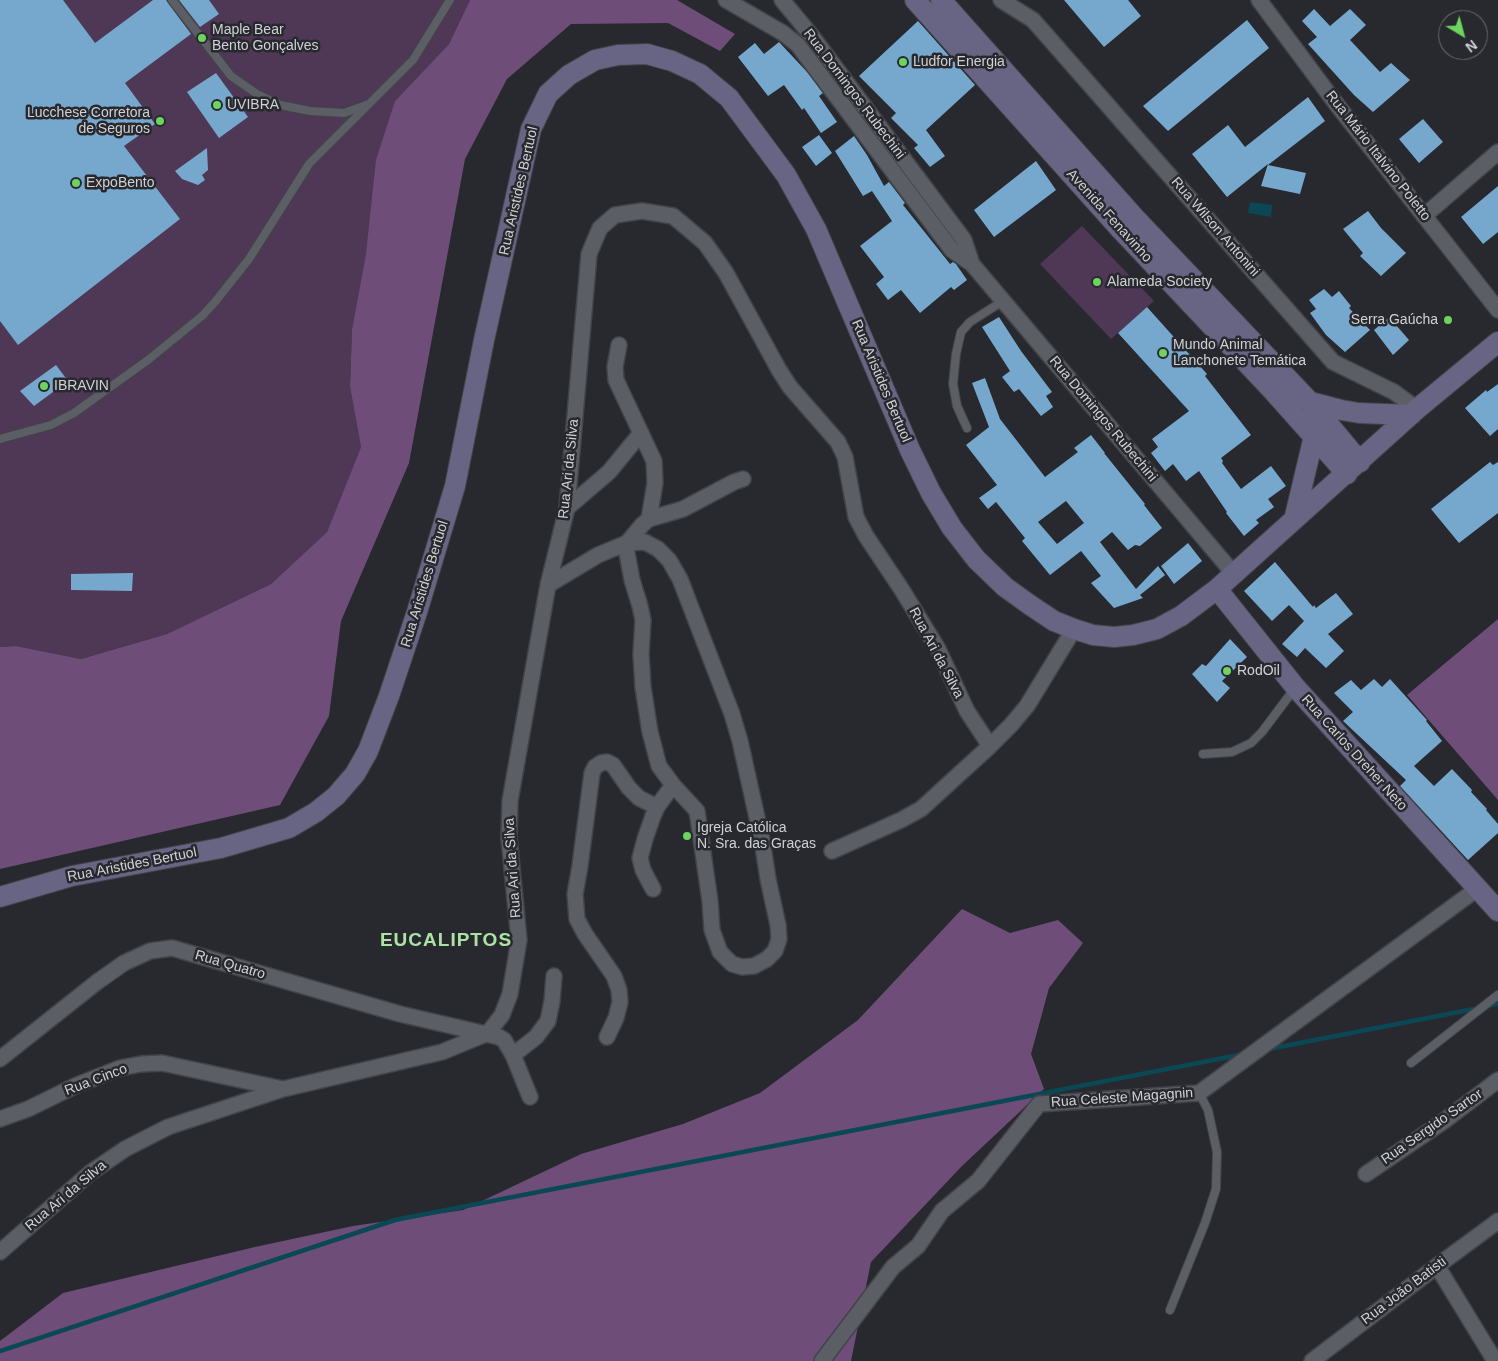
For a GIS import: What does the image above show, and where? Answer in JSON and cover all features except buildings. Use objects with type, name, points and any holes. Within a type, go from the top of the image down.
[{"type":"main road","name":"Avenida Fenavinho","points":[[915,0],[984,63],[1128,224],[1280,385],[1314,436],[1353,468]]},
{"type":"main road","name":"Avenida Fenavinho","points":[[941,0],[984,63]]},
{"type":"main road","name":"Rua Aristides Bertuol","points":[[0,897],[72,876],[221,848],[290,828],[316,812],[336,796],[355,774],[368,752],[389,696],[417,612],[455,486],[484,340],[531,129],[548,94],[569,75],[595,60],[618,55],[647,54],[672,61],[700,74],[729,98],[786,175],[816,229],[910,450],[952,528],[976,559],[1030,606],[1054,621],[1093,635],[1114,637],[1133,635],[1157,628],[1181,616],[1217,589],[1414,412],[1498,342]]},
{"type":"main road","name":"Avenida Fenavinho","points":[[1280,385],[1310,402],[1353,468]]},
{"type":"main road","points":[[1310,402],[1359,413],[1414,412]]},
{"type":"main road","points":[[1294,520],[1314,436]]},
{"type":"main road","name":"Rua Carlos Dreher Neto","points":[[1217,589],[1296,688],[1498,911]]},
{"type":"street","name":"Rua Domingos Rubechini","points":[[726,0],[784,34],[798,45],[952,250],[972,264],[1234,574]]},
{"type":"street","name":"Rua Domingos Rubechini","points":[[782,0],[811,35],[964,240],[972,264]]},
{"type":"street","name":"Rua Wilson Antonini","points":[[1001,0],[1033,20],[1333,362],[1394,392],[1414,412]]},
{"type":"street","name":"Rua Wilson Antonini","points":[[1024,0],[1033,20]]},
{"type":"street","name":"Rua Mário Italvino Poletto","points":[[1259,0],[1334,101],[1498,310]]},
{"type":"street","points":[[1424,216],[1498,152]]},
{"type":"street","name":"Rua Ari da Silva","points":[[0,1252],[90,1173],[125,1149],[168,1127],[284,1089],[442,1052],[488,1033],[502,1015],[510,994],[519,940],[509,838],[510,801],[548,585],[567,508],[589,254],[600,228],[615,215],[642,210],[673,216],[705,244],[726,273],[786,381],[838,442],[845,457],[856,517],[866,536],[938,649],[967,711],[990,746]]},
{"type":"street","points":[[619,346],[615,367],[616,380],[654,461],[655,483],[649,519]]},
{"type":"street","points":[[567,508],[609,472],[642,433]]},
{"type":"street","points":[[548,585],[598,555],[628,543],[644,542],[658,549],[669,560],[680,579],[689,601],[732,714],[740,741],[762,840],[778,925],[779,939],[775,951],[767,960],[754,966],[742,967],[732,964],[720,952],[712,930],[710,902],[697,811],[673,786],[658,766],[650,732],[643,687],[641,654],[643,620],[627,553],[628,543],[649,519],[683,509],[743,479]]},
{"type":"street","points":[[832,852],[921,809],[990,746],[1027,706],[1074,629]]},
{"type":"street","points":[[607,1037],[616,1018],[620,1002],[619,990],[614,976],[577,919],[575,894],[592,773],[601,763],[607,762],[613,765],[629,788],[639,798],[657,807]]},
{"type":"street","points":[[653,890],[643,870],[640,858],[657,807],[673,786]]},
{"type":"street","name":"Rua Celeste Magagnin","points":[[822,1361],[893,1266],[918,1246],[942,1212],[978,1181],[1039,1104],[1199,1093],[1477,889]]},
{"type":"street","name":"Rua Quatro","points":[[0,1059],[97,982],[124,963],[150,952],[172,948],[400,1014],[488,1033]]},
{"type":"street","points":[[513,1055],[536,1036],[548,1021],[554,976]]},
{"type":"street","points":[[488,1033],[504,1040],[513,1055],[530,1097]]},
{"type":"street","name":"Rua Cinco","points":[[0,1119],[28,1109],[77,1085],[120,1068],[141,1064],[162,1063],[284,1089]]},
{"type":"street","name":"Rua Sergido Sartor","points":[[1366,1174],[1444,1121],[1498,1080]]},
{"type":"street","name":"Rua João Batisti","points":[[1312,1361],[1498,1221]]},
{"type":"street","points":[[1437,1266],[1496,1360]]},
{"type":"lane","points":[[172,0],[231,76],[257,94],[280,105],[310,111],[344,113],[369,104]]},
{"type":"lane","points":[[0,439],[51,425],[74,414],[148,360],[202,316],[249,259],[309,164],[413,60],[450,0]]},
{"type":"lane","points":[[967,428],[957,406],[953,384],[956,354],[961,332],[970,322],[1003,302]]},
{"type":"lane","points":[[1203,754],[1232,752],[1251,743],[1262,732],[1296,688]]},
{"type":"lane","points":[[1412,1063],[1496,996]]},
{"type":"lane","points":[[1170,1310],[1205,1223],[1216,1189],[1217,1152],[1208,1110],[1199,1093]]},
{"type":"shaded area","points":[[0,0],[470,0],[449,44],[395,101],[352,329],[350,387],[361,447],[327,532],[271,584],[167,634],[81,659],[16,646],[0,647]]},
{"type":"shaded area","points":[[470,0],[677,0],[735,34],[720,51],[668,23],[571,24],[507,79],[465,159],[409,463],[341,621],[329,716],[280,805],[0,869],[0,647],[16,646],[81,659],[167,634],[271,584],[327,532],[361,447],[350,387],[352,329],[366,254],[376,160],[395,101],[449,44]]},
{"type":"shaded area","name":"Alameda Society","points":[[1082,226],[1154,301],[1111,339],[1040,264]]},
{"type":"shaded area","points":[[1498,619],[1498,800],[1407,695]]},
{"type":"shaded area","points":[[962,909],[1010,933],[1058,920],[1083,943],[1049,988],[1031,1054],[1044,1089],[962,1166],[871,1262],[851,1361],[0,1361],[0,1341],[63,1293],[255,1247],[353,1226],[463,1210],[581,1154],[683,1124],[760,1093],[858,1020]]},
{"type":"water","points":[[1250,202],[1272,205],[1271,217],[1248,213]]},
{"type":"waterway","points":[[1487,1006],[1498,1004]]},
{"type":"waterway","points":[[1269,1049],[1479,1008]]},
{"type":"waterway","points":[[0,1351],[395,1220],[1244,1054]]},
{"type":"place","name":"Maple Bear Bento Gonçalves","points":[[202,38]]},
{"type":"place","name":"Ludfor Energia","points":[[903,62]]},
{"type":"place","name":"UVIBRA","points":[[217,105]]},
{"type":"place","name":"Lucchese Corretora de Seguros","points":[[160,121]]},
{"type":"place","name":"ExpoBento","points":[[76,183]]},
{"type":"place","name":"Alameda Society","points":[[1097,282]]},
{"type":"place","name":"Serra Gaúcha","points":[[1448,320]]},
{"type":"place","name":"Mundo Animal Lanchonete Temática","points":[[1163,353]]},
{"type":"place","name":"IBRAVIN","points":[[44,386]]},
{"type":"place","name":"RodOil","points":[[1227,671]]},
{"type":"place","name":"Igreja Católica N. Sra. das Graças","points":[[687,836]]},
{"type":"district","name":"EUCALIPTOS","points":[[446,941]]}]
